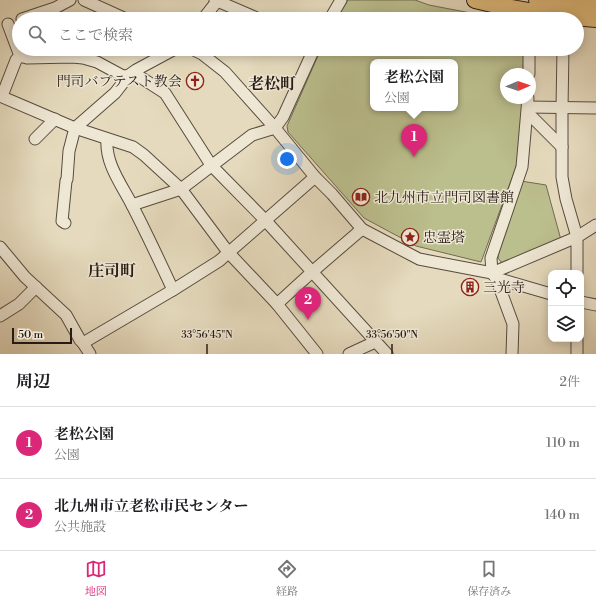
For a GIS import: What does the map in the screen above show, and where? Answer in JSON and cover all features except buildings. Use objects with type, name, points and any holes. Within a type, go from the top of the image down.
[{"type":"highway","points":[[475,0],[533,6],[596,6]]},
{"type":"highway","points":[[533,6],[548,12]]},
{"type":"highway","points":[[584,19],[596,19]]},
{"type":"street","points":[[43,12],[55,8],[70,0]]},
{"type":"street","points":[[84,0],[111,12]]},
{"type":"street","points":[[207,12],[216,0],[243,12]]},
{"type":"street","points":[[334,12],[341,0]]},
{"type":"street","points":[[4,25],[12,40]]},
{"type":"street","points":[[317,354],[278,304],[228,252],[181,189],[144,155],[133,148],[75,128],[1,96],[16,60],[20,56],[28,58],[83,58],[97,62],[123,76],[137,75],[165,93],[211,165],[265,220],[386,354]]},
{"type":"street","points":[[65,223],[62,221],[69,151],[75,128],[115,93],[129,75],[140,67],[162,56]]},
{"type":"street","points":[[205,56],[226,72],[275,128],[314,177],[332,194],[362,229],[419,259],[494,276],[548,293]]},
{"type":"street","points":[[132,205],[181,189],[252,134],[275,128],[283,117],[311,56]]},
{"type":"street","points":[[529,56],[529,68]]},
{"type":"street","points":[[563,56],[562,178],[566,199],[577,237],[577,270]]},
{"type":"street","points":[[528,106],[596,108]]},
{"type":"street","points":[[528,106],[562,147]]},
{"type":"street","points":[[512,354],[513,324],[494,276],[491,258],[522,167],[528,106]]},
{"type":"street","points":[[35,139],[55,119]]},
{"type":"street","points":[[106,139],[107,150],[113,170],[132,205],[173,290]]},
{"type":"street","points":[[83,343],[219,261],[314,177]]},
{"type":"street","points":[[494,276],[577,237],[596,225]]},
{"type":"street","points":[[278,304],[312,272],[362,229]]},
{"type":"street","points":[[0,247],[25,277],[66,315],[90,354]]},
{"type":"street","points":[[0,316],[19,304],[36,287]]},
{"type":"street","points":[[584,303],[596,305]]},
{"type":"street","points":[[349,354],[375,342]]},
{"type":"street","points":[[577,342],[577,354]]},
{"type":"green space","points":[[348,0],[415,0],[429,5],[466,12],[340,12]]},
{"type":"green space","points":[[318,56],[524,56],[523,68],[500,68],[500,104],[523,104],[520,146],[516,167],[481,262],[416,246],[364,218],[288,132],[287,126]]},
{"type":"green space","points":[[521,181],[546,185],[561,240],[504,263],[498,258],[499,250]]},
{"type":"place","name":"門司バプテスト教会","points":[[195,81]]},
{"type":"place","name":"老松公園","points":[[414,157]]},
{"type":"place","name":"北九州市立門司図書館","points":[[361,197]]},
{"type":"place","name":"忠霊塔","points":[[410,237]]},
{"type":"place","name":"三光寺","points":[[470,287]]},
{"type":"place","name":"北九州市立老松市民センター","points":[[308,320]]},
{"type":"district","name":"老松町","points":[[272,83]]},
{"type":"district","name":"庄司町","points":[[112,270]]}]
